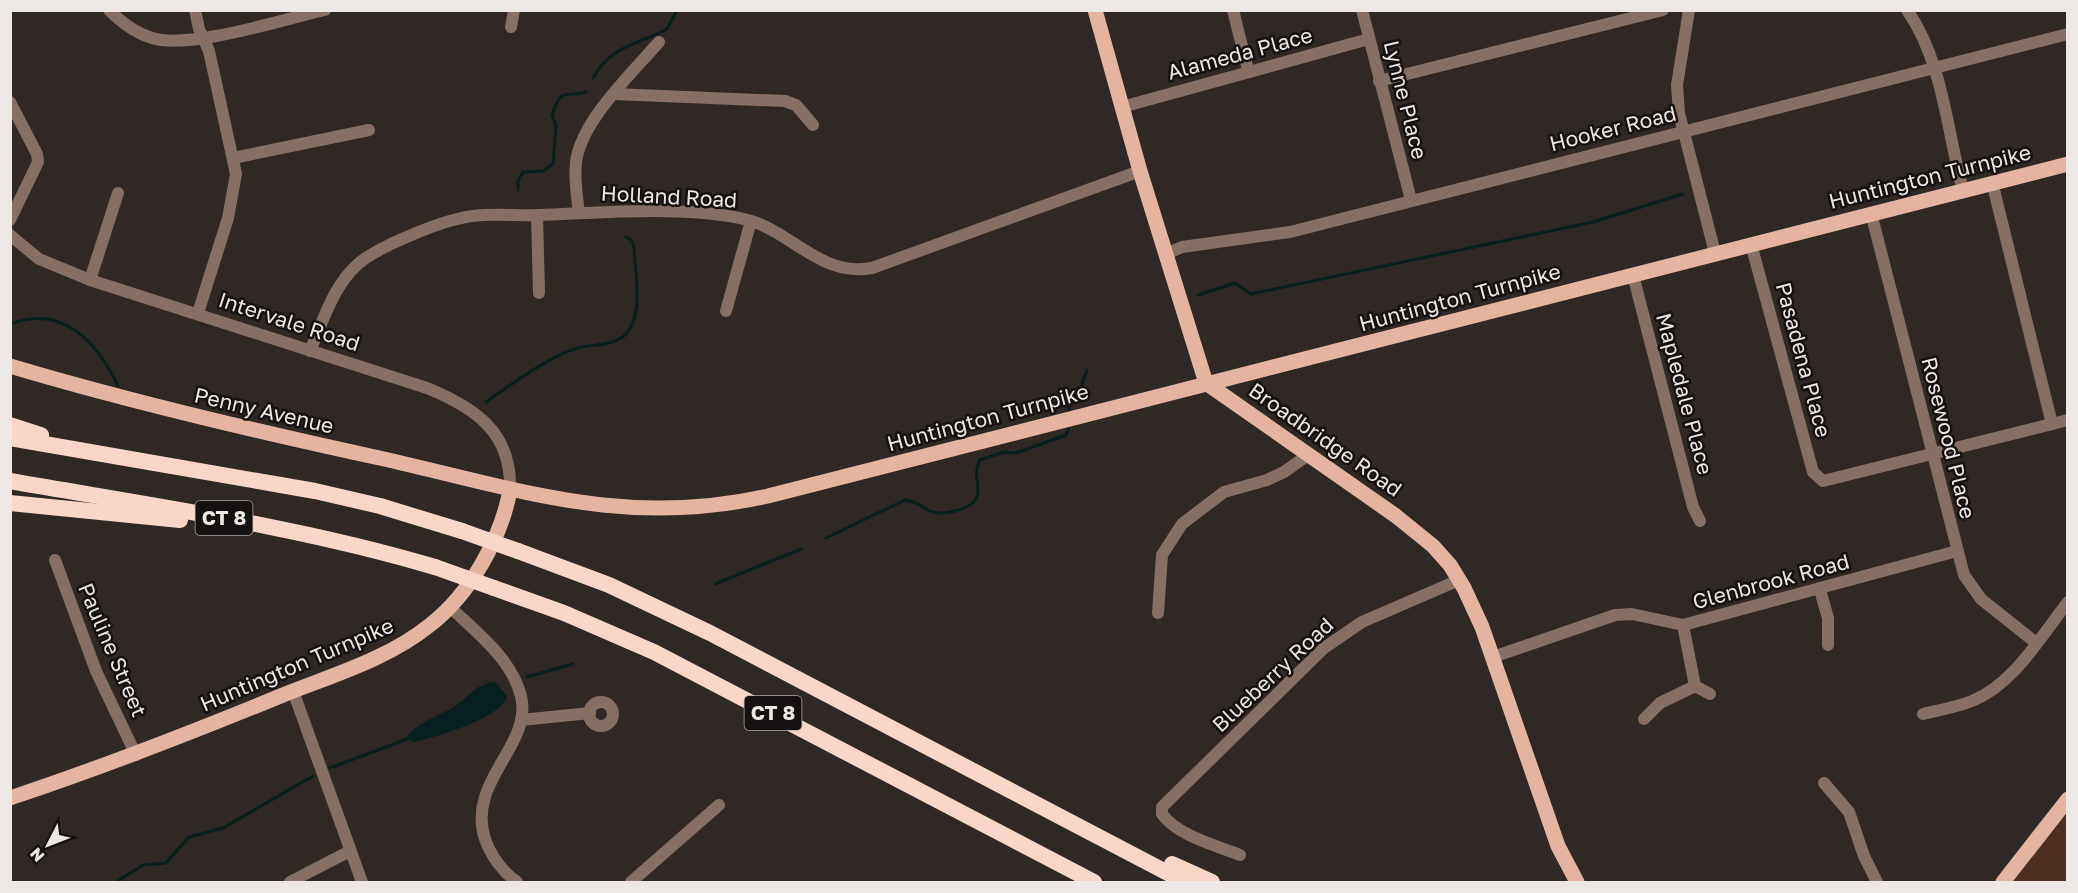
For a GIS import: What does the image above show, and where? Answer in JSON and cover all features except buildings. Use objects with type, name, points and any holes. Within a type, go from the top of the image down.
[{"type":"highway","points":[[10,425],[54,439],[96,447],[134,462]]},
{"type":"highway","name":"CT 8","points":[[10,438],[134,462],[315,491],[380,506],[518,550],[609,585],[710,633],[1185,882]]},
{"type":"highway","name":"CT 8","points":[[10,481],[295,532],[380,551],[494,588],[594,625],[683,666],[1094,882]]},
{"type":"highway","points":[[10,503],[295,532]]},
{"type":"highway","points":[[1005,787],[1070,813],[1212,882]]},
{"type":"main road","points":[[1095,10],[1140,171],[1206,383]]},
{"type":"main road","name":"Huntington Turnpike","points":[[10,798],[136,755],[401,645],[432,624],[450,607],[481,563],[502,520],[510,490],[582,504],[632,509],[674,509],[723,505],[768,496],[2067,164]]},
{"type":"main road","name":"Penny Avenue","points":[[10,366],[118,398],[510,490]]},
{"type":"main road","name":"Broadbridge Road","points":[[1206,383],[1418,533],[1442,556],[1459,580],[1493,657],[1558,846],[1577,882]]},
{"type":"main road","points":[[2003,882],[2067,800]]},
{"type":"street","points":[[110,10],[132,29],[154,39],[202,38],[325,10]]},
{"type":"street","points":[[195,10],[202,38],[209,51],[236,174],[228,218],[198,313]]},
{"type":"street","points":[[510,27],[514,10]]},
{"type":"street","points":[[1233,10],[1248,70]]},
{"type":"street","name":"Lynne Place","points":[[1362,10],[1410,200]]},
{"type":"street","points":[[1379,81],[1663,10]]},
{"type":"street","points":[[1689,10],[1677,85],[1682,132],[1715,253]]},
{"type":"street","points":[[1907,10],[1915,22],[1933,68],[1963,190]]},
{"type":"street","name":"Hooker Road","points":[[1166,255],[1182,247],[1290,232],[2067,34]]},
{"type":"street","name":"Alameda Place","points":[[1122,107],[1248,70],[1369,39]]},
{"type":"street","name":"Holland Road","points":[[659,42],[593,122],[576,160],[579,213],[662,213],[721,216],[751,221],[799,246],[832,267],[857,270],[872,268],[1140,171]]},
{"type":"street","points":[[614,94],[785,100],[796,105],[813,125]]},
{"type":"street","points":[[10,102],[37,154],[38,162],[10,220]]},
{"type":"street","points":[[233,158],[369,130]]},
{"type":"street","points":[[1992,182],[2052,424]]},
{"type":"street","points":[[90,280],[118,193]]},
{"type":"street","points":[[310,351],[344,278],[372,253],[456,219],[471,216],[579,213]]},
{"type":"street","name":"Rosewood Place","points":[[1871,213],[1964,576],[1972,589],[1993,610],[2035,642]]},
{"type":"street","points":[[537,215],[539,293]]},
{"type":"street","points":[[726,311],[751,221]]},
{"type":"street","name":"Intervale Road","points":[[10,235],[39,259],[90,280],[427,388],[461,402],[473,410],[504,448],[510,474],[510,490]]},
{"type":"street","name":"Pasadena Place","points":[[1751,244],[1813,472],[1823,481],[1933,454]]},
{"type":"street","name":"Mapledale Place","points":[[1633,275],[1693,507],[1700,521]]},
{"type":"street","points":[[1933,454],[2067,420]]},
{"type":"street","points":[[1158,613],[1162,555],[1182,524],[1224,492],[1267,480],[1284,472],[1308,455]]},
{"type":"street","name":"Glenbrook Road","points":[[1493,657],[1615,615],[1632,614],[1683,625],[1820,590],[1957,551]]},
{"type":"street","name":"Pauline Street","points":[[55,560],[96,671],[136,755]]},
{"type":"street","name":"Blueberry Road","points":[[1240,855],[1201,840],[1174,825],[1162,813],[1162,807],[1324,648],[1362,622],[1459,580]]},
{"type":"street","points":[[1820,590],[1828,618],[1828,645]]},
{"type":"street","points":[[1923,714],[1973,700],[1985,694],[2014,671],[2067,602]]},
{"type":"street","points":[[450,607],[502,658],[521,695],[521,720],[491,778],[480,814],[483,834],[490,852],[517,882]]},
{"type":"street","points":[[1683,625],[1695,686]]},
{"type":"street","points":[[1695,686],[1710,694]]},
{"type":"street","points":[[1644,719],[1660,703],[1695,686]]},
{"type":"street","points":[[293,691],[362,882]]},
{"type":"street","points":[[521,720],[590,713]]},
{"type":"street","points":[[1824,783],[1849,812],[1864,856],[1877,882]]},
{"type":"street","points":[[631,882],[719,805]]},
{"type":"street","points":[[290,882],[350,851]]},
{"type":"shaded area","points":[[2067,812],[2067,882],[2013,882]]},
{"type":"water","points":[[495,682],[507,696],[503,704],[493,712],[466,726],[436,736],[413,742],[406,738],[421,724],[456,706],[476,689]]},
{"type":"waterway","points":[[593,78],[600,67],[617,52],[667,29],[677,10]]},
{"type":"waterway","points":[[518,190],[518,181],[523,172],[543,171],[553,164],[556,126],[552,115],[558,100],[564,95],[586,92]]},
{"type":"waterway","points":[[1198,295],[1235,283],[1251,294],[1593,222],[1683,194]]},
{"type":"waterway","points":[[486,402],[555,357],[578,348],[616,341],[626,334],[632,326],[637,305],[634,248],[632,241],[626,237]]},
{"type":"waterway","points":[[10,324],[29,319],[46,319],[62,323],[76,331],[100,355],[118,386]]},
{"type":"waterway","points":[[1069,410],[1070,396],[1081,386],[1087,370]]},
{"type":"waterway","points":[[826,538],[905,500],[930,511],[941,513],[963,508],[974,502],[977,497],[977,471],[980,460],[1004,452],[1016,453],[1066,435],[1069,429]]},
{"type":"waterway","points":[[715,584],[801,549]]},
{"type":"waterway","points":[[527,677],[573,664]]},
{"type":"waterway","points":[[330,768],[410,738]]},
{"type":"waterway","points":[[116,882],[143,865],[166,863],[189,837],[223,828],[313,776]]}]
